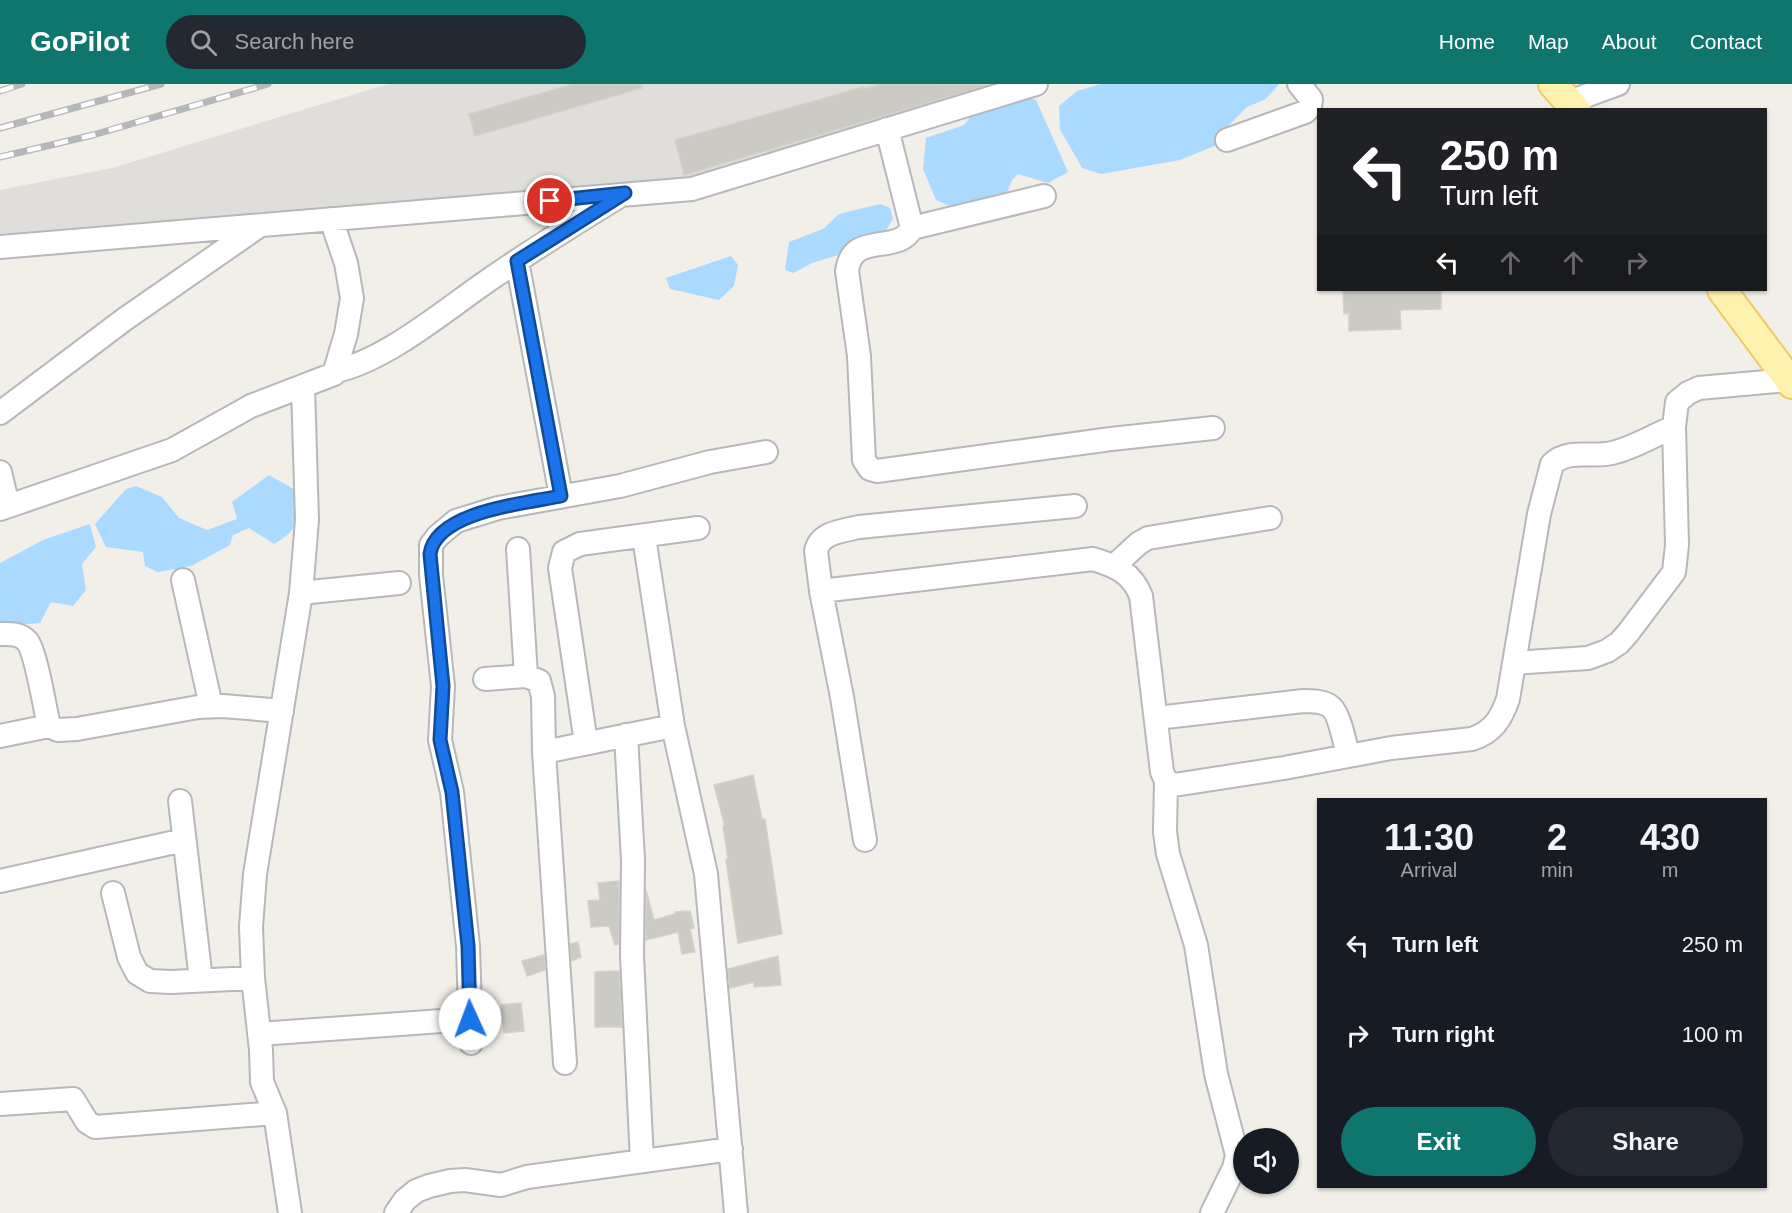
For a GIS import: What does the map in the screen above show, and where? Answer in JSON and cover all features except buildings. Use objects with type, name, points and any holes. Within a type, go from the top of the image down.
[{"type":"main road","points":[[1723,291],[1790,382]]},
{"type":"street","points":[[0,247],[692,189],[1036,84]]},
{"type":"street","points":[[1227,140],[1305,112],[1310,107],[1311,99],[1299,84]]},
{"type":"street","points":[[1566,99],[1618,84]]},
{"type":"street","points":[[887,129],[912,228],[909,235],[900,240],[866,247],[853,253],[848,260],[847,271],[859,356],[864,460],[870,470],[877,471],[1111,439],[1213,428]]},
{"type":"street","points":[[0,472],[4,507],[172,450],[250,406],[329,376],[336,371],[351,368],[392,348],[517,261],[625,193]]},
{"type":"street","points":[[912,228],[1044,196]]},
{"type":"street","points":[[331,219],[346,263],[352,298],[346,334],[336,371]]},
{"type":"street","points":[[0,413],[125,319],[261,225]]},
{"type":"street","points":[[517,261],[561,496]]},
{"type":"street","points":[[1514,663],[1588,658],[1607,651],[1628,633],[1674,572],[1677,545],[1674,427],[1677,402],[1699,388],[1790,382]]},
{"type":"street","points":[[290,1213],[275,1113],[262,1082],[251,927],[255,874],[301,593],[307,520],[303,386]]},
{"type":"street","points":[[1166,781],[1173,785],[1391,748],[1458,742],[1485,735],[1503,715],[1508,699],[1539,514],[1552,464],[1563,456],[1618,452],[1674,427]]},
{"type":"street","points":[[471,1043],[468,946],[452,792],[440,740],[443,686],[431,575],[431,545],[456,521],[498,508],[654,478],[710,462],[766,452]]},
{"type":"street","points":[[865,840],[842,697],[821,591],[816,551],[821,539],[859,527],[1075,506]]},
{"type":"street","points":[[1115,565],[1139,543],[1148,538],[1270,518]]},
{"type":"street","points":[[586,743],[560,568],[564,552],[580,544],[698,528]]},
{"type":"street","points":[[644,537],[674,726],[706,874],[736,1213]]},
{"type":"street","points":[[518,549],[526,676]]},
{"type":"street","points":[[821,591],[1093,559],[1115,565],[1130,576],[1142,596],[1162,772],[1166,781],[1168,854],[1196,945],[1216,1074],[1237,1155],[1234,1168],[1212,1213]]},
{"type":"street","points":[[183,580],[211,706]]},
{"type":"street","points":[[301,593],[399,583]]},
{"type":"street","points":[[0,634],[15,634],[28,642],[49,726]]},
{"type":"street","points":[[485,679],[526,676],[539,681],[543,696],[544,752],[565,1063]]},
{"type":"street","points":[[1157,718],[1303,701],[1321,702],[1331,707],[1337,716],[1348,756]]},
{"type":"street","points":[[0,736],[49,726],[58,730],[77,729],[211,706],[282,711]]},
{"type":"street","points":[[544,752],[674,726]]},
{"type":"street","points":[[626,735],[633,860],[632,956],[642,1161]]},
{"type":"street","points":[[180,801],[201,980]]},
{"type":"street","points":[[0,882],[184,840]]},
{"type":"street","points":[[112,893],[129,957],[137,973],[150,981],[253,978]]},
{"type":"street","points":[[259,1034],[470,1019]]},
{"type":"street","points":[[0,1104],[73,1100],[87,1122],[95,1127],[275,1113]]},
{"type":"street","points":[[396,1213],[405,1200],[416,1191],[450,1181],[465,1180],[501,1185],[527,1178],[731,1149]]},
{"type":"shaded area","points":[[388,84],[1037,84],[688,185],[0,259],[0,190],[112,168]]},
{"type":"water","points":[[1101,84],[1279,84],[1266,99],[1247,107],[1229,125],[1217,145],[1180,160],[1101,174],[1082,168],[1060,129],[1059,106],[1077,91]]},
{"type":"water","points":[[1015,94],[1036,100],[1068,172],[1048,183],[1018,174],[1012,180],[1004,201],[963,212],[936,200],[923,169],[926,138],[964,125],[978,108]]},
{"type":"water","points":[[880,204],[890,208],[893,219],[885,232],[842,254],[812,263],[793,273],[785,270],[789,242],[823,229],[839,214]]},
{"type":"water","points":[[731,256],[738,265],[734,286],[719,300],[670,289],[666,278]]},
{"type":"water","points":[[269,475],[299,492],[296,523],[288,534],[274,544],[249,528],[233,535],[230,545],[191,566],[158,572],[145,566],[143,552],[106,547],[95,524],[126,489],[136,486],[162,497],[179,518],[207,530],[237,519],[232,502]]},
{"type":"water","points":[[90,524],[96,547],[82,564],[86,590],[73,606],[51,602],[40,623],[0,626],[0,563],[43,540]]},
{"type":"railway","points":[[0,91],[22,84]]},
{"type":"railway","points":[[0,128],[161,84]]},
{"type":"railway","points":[[0,157],[93,135],[268,84]]},
{"type":"route","points":[[470,1019],[468,946],[452,792],[440,740],[443,686],[430,554],[431,545],[438,536],[456,521],[498,508],[561,496],[517,261],[625,193],[550,201]]}]
